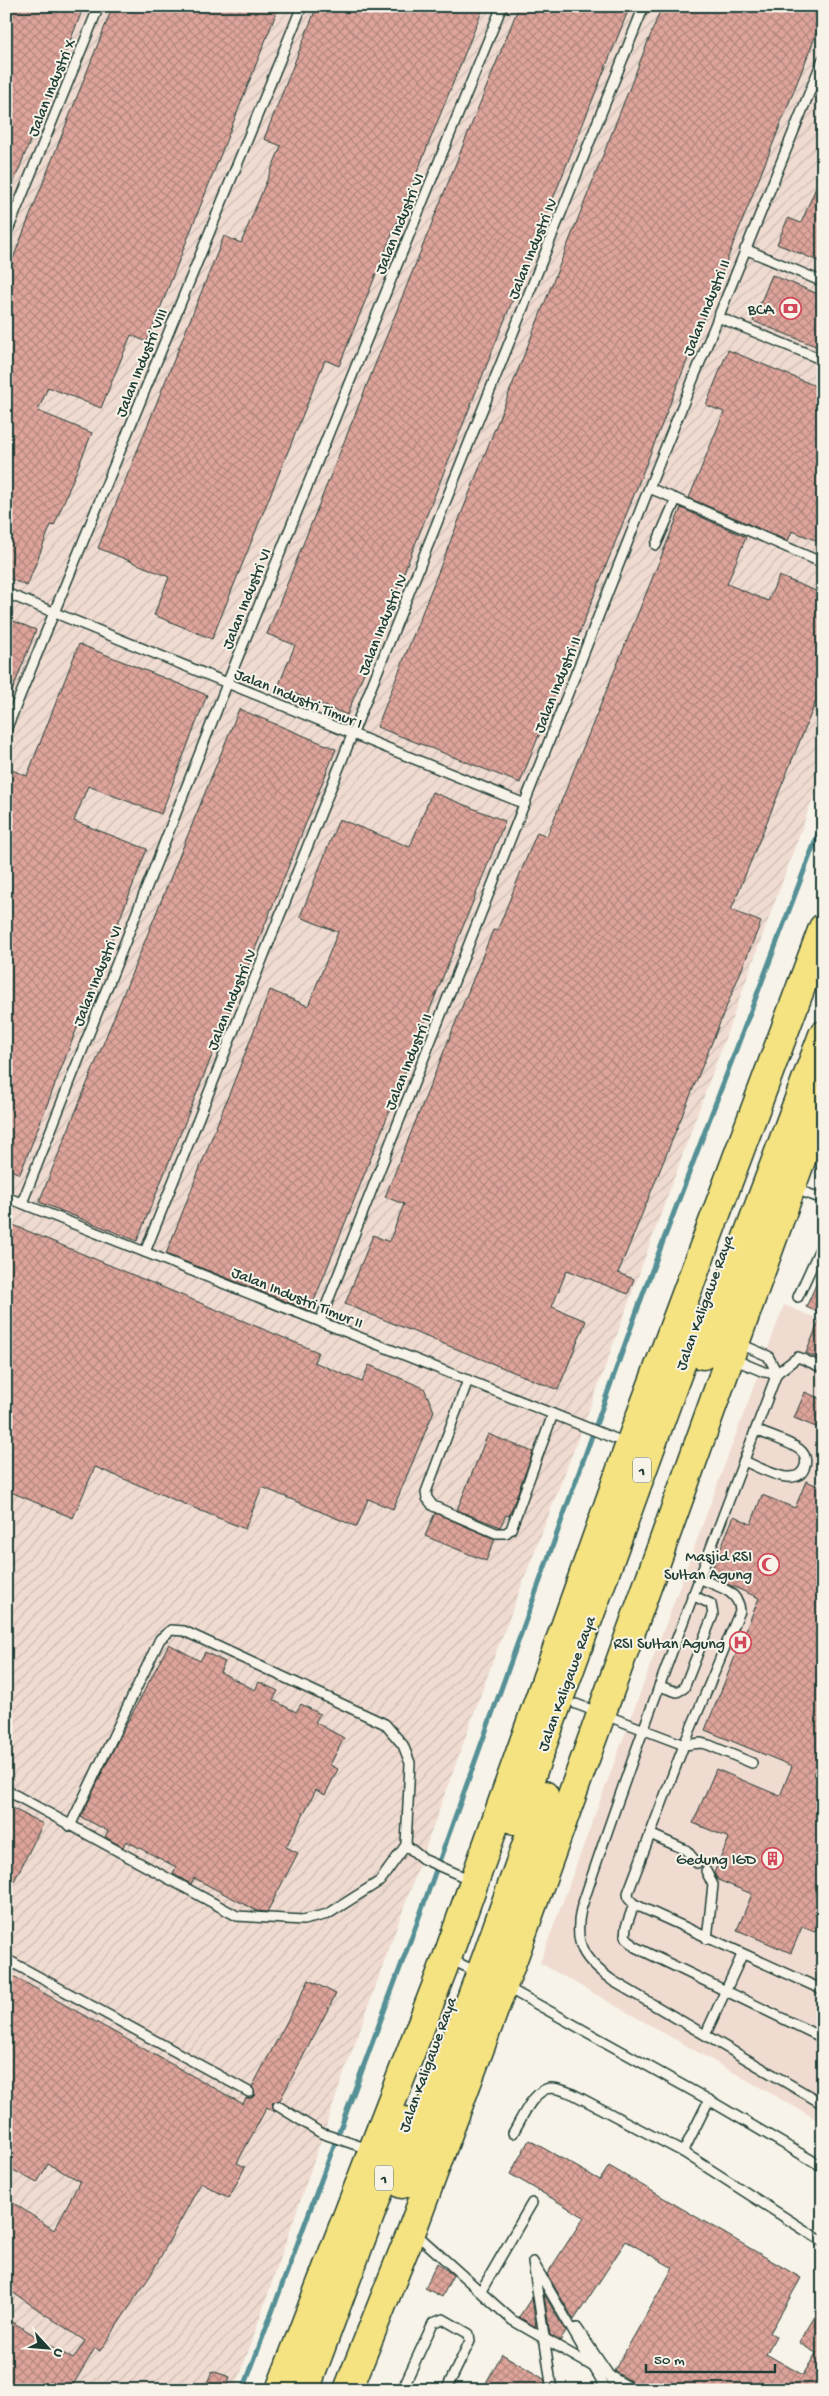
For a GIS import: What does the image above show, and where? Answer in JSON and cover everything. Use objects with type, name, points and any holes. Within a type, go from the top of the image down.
[{"type":"highway","points":[[348,2390],[412,2230],[479,1974],[470,1880],[624,1442],[823,928]]},
{"type":"highway","name":"Jalan Kaligawe Raya","points":[[324,2390],[479,1974],[718,1348],[823,976]]},
{"type":"highway","name":"Jalan Kaligawe Raya","points":[[305,2390],[588,1709],[718,1348],[823,1035]]},
{"type":"highway","points":[[718,1348],[791,1188],[823,1100]]},
{"type":"highway","points":[[280,2390],[364,2148],[479,1974]]},
{"type":"lane","name":"Jalan Industri X","points":[[6,235],[99,6]]},
{"type":"lane","name":"Jalan Industri VIII","points":[[6,730],[302,6]]},
{"type":"lane","name":"Jalan Industri VI","points":[[22,1203],[227,684],[502,6]]},
{"type":"lane","name":"Jalan Industri IV","points":[[144,1252],[644,6]]},
{"type":"lane","name":"Jalan Industri II","points":[[320,1321],[649,488],[823,59]]},
{"type":"lane","points":[[745,249],[823,282]]},
{"type":"lane","points":[[718,317],[823,360]]},
{"type":"lane","points":[[649,488],[823,563]]},
{"type":"lane","points":[[656,546],[676,499]]},
{"type":"lane","name":"Jalan Industri Timur I","points":[[6,593],[525,804]]},
{"type":"lane","points":[[791,1188],[823,1199]]},
{"type":"lane","name":"Jalan Industri Timur II","points":[[6,1197],[624,1442]]},
{"type":"lane","points":[[798,1297],[823,1242]]},
{"type":"lane","points":[[718,1348],[768,1356],[777,1373]]},
{"type":"lane","points":[[718,1348],[764,1372],[777,1373]]},
{"type":"lane","points":[[823,1368],[798,1357],[777,1373],[698,1578],[643,1730],[577,1925],[579,1942],[586,1958],[597,1970],[823,2104]]},
{"type":"lane","points":[[468,1380],[426,1492],[427,1498],[433,1506],[496,1533],[506,1533],[511,1530],[553,1414]]},
{"type":"lane","points":[[744,1460],[794,1478],[802,1474],[806,1464],[805,1456],[798,1449],[756,1430]]},
{"type":"lane","points":[[698,1578],[732,1593],[740,1601],[740,1611],[684,1745],[628,1894],[629,1899],[634,1904],[707,1939],[823,1990]]},
{"type":"lane","points":[[659,1686],[677,1692],[684,1688],[713,1615],[711,1604],[692,1595]]},
{"type":"lane","points":[[6,1790],[70,1826],[237,1916],[303,1920],[328,1914],[380,1881],[406,1845],[410,1764],[403,1745],[385,1724],[184,1631],[171,1630],[160,1639],[70,1826]]},
{"type":"lane","points":[[588,1709],[684,1745],[701,1743],[709,1745],[752,1763]]},
{"type":"lane","points":[[650,1834],[686,1850],[697,1863]]},
{"type":"lane","points":[[406,1845],[423,1859],[470,1880]]},
{"type":"lane","points":[[706,1871],[713,1885],[707,1939]]},
{"type":"lane","points":[[634,1904],[625,1936],[635,1948],[823,2038]]},
{"type":"lane","points":[[708,2029],[742,1955]]},
{"type":"lane","points":[[6,1959],[249,2092]]},
{"type":"lane","points":[[479,1974],[709,2100],[823,2167]]},
{"type":"lane","points":[[513,2133],[539,2093],[547,2088],[557,2088],[573,2094],[683,2152],[823,2242]]},
{"type":"lane","points":[[683,2152],[709,2100]]},
{"type":"lane","points":[[278,2106],[321,2133],[364,2148]]},
{"type":"lane","points":[[481,2291],[532,2203]]},
{"type":"lane","points":[[412,2230],[512,2320],[634,2390]]},
{"type":"lane","points":[[533,2262],[552,2390]]},
{"type":"lane","points":[[533,2262],[607,2390]]},
{"type":"lane","points":[[533,2262],[619,2390]]},
{"type":"lane","points":[[402,2390],[433,2323],[444,2319],[469,2334],[470,2341],[446,2390]]},
{"type":"shaded area","points":[[6,6],[823,6],[823,770],[597,1389],[495,1655],[341,2082],[235,2390],[6,2390]]},
{"type":"shaded area","name":"RSI Sultan Agung","points":[[784,1305],[823,1321],[823,2123],[540,1963]]},
{"type":"building","points":[[6,6],[84,6],[7,199],[6,199]]},
{"type":"building","points":[[113,6],[279,6],[147,342],[131,335],[101,408],[48,387],[38,411],[92,433],[54,526],[51,525],[27,586],[6,577],[6,276]]},
{"type":"building","points":[[317,6],[484,6],[339,366],[325,360],[212,639],[154,615],[169,577],[98,548],[224,236],[241,243],[281,146],[264,139]]},
{"type":"building","points":[[519,6],[630,6],[347,715],[278,687],[295,645],[267,634]]},
{"type":"building","points":[[662,6],[823,6],[823,17],[520,783],[377,727]]},
{"type":"building","points":[[823,171],[823,263],[777,244],[788,218],[801,223]]},
{"type":"building","name":"BCA","points":[[772,275],[823,296],[823,349],[753,321]]},
{"type":"building","points":[[728,350],[823,389],[823,543],[792,531],[788,541],[689,498],[724,412],[706,405]]},
{"type":"building","points":[[681,508],[746,537],[727,584],[768,601],[779,576],[823,594],[823,684],[731,910],[761,922],[618,1273],[634,1279],[628,1294],[567,1270],[552,1307],[586,1321],[558,1390],[345,1304],[373,1235],[389,1242],[404,1204],[385,1197],[493,930],[497,931],[537,832],[547,836]]},
{"type":"building","points":[[6,618],[36,630],[7,704],[6,704]]},
{"type":"building","points":[[79,644],[207,695],[161,814],[88,786],[74,821],[147,849],[20,1174],[6,1168],[6,776],[9,769],[27,776]]},
{"type":"building","points":[[239,709],[336,749],[137,1241],[39,1202]]},
{"type":"building","points":[[432,792],[505,821],[310,1311],[166,1254],[270,990],[308,1006],[338,932],[300,917],[339,819],[410,847]]},
{"type":"building","points":[[6,1222],[318,1352],[314,1362],[362,1382],[369,1365],[424,1388],[434,1411],[393,1509],[368,1499],[357,1527],[262,1487],[245,1529],[95,1467],[73,1518],[6,1490]]},
{"type":"building","points":[[823,1269],[823,1360],[806,1353],[822,1314],[806,1307]]},
{"type":"building","points":[[805,1392],[823,1400],[823,1430],[794,1418]]},
{"type":"building","points":[[488,1434],[533,1452],[509,1516],[506,1515],[500,1527],[457,1510]]},
{"type":"building","points":[[806,1481],[823,1488],[823,1750],[813,1775],[823,1779],[823,1914],[815,1932],[802,1927],[791,1953],[737,1930],[752,1894],[718,1880],[714,1873],[729,1838],[693,1823],[716,1769],[780,1796],[792,1766],[705,1730],[759,1598],[709,1576],[734,1516],[751,1524],[762,1495],[795,1508]]},
{"type":"building","points":[[435,1513],[495,1539],[486,1561],[425,1536]]},
{"type":"building","points":[[169,1644],[200,1661],[205,1652],[225,1662],[220,1672],[255,1690],[259,1682],[278,1691],[273,1700],[296,1712],[301,1704],[320,1714],[315,1722],[344,1738],[330,1765],[338,1769],[325,1795],[316,1790],[286,1847],[298,1853],[267,1912],[257,1911],[194,1878],[191,1884],[173,1874],[176,1867],[126,1841],[123,1847],[105,1837],[108,1831],[81,1817],[116,1744]]},
{"type":"building","points":[[6,1805],[43,1824],[6,1897]]},
{"type":"building","points":[[6,1972],[243,2104],[246,2098],[252,2098],[255,2095],[252,2087],[309,1980],[336,1994],[280,2100],[272,2103],[275,2112],[267,2107],[237,2163],[245,2167],[229,2198],[201,2183],[150,2276],[100,2351],[95,2348],[70,2390],[6,2390],[6,2318],[73,2359],[85,2341],[6,2288],[6,2198],[54,2230],[80,2181],[48,2164],[37,2183],[6,2166]]},
{"type":"building","points":[[529,2140],[600,2180],[609,2166],[801,2278],[770,2333],[776,2336],[766,2354],[803,2375],[816,2353],[799,2343],[823,2303],[823,2390],[640,2390],[637,2385],[614,2371],[673,2268],[626,2241],[574,2320],[547,2274],[584,2217],[510,2174]]},
{"type":"building","points":[[437,2263],[453,2275],[442,2297],[425,2288]]},
{"type":"building","points":[[544,2294],[566,2332],[560,2341],[550,2335]]},
{"type":"building","points":[[532,2297],[536,2327],[519,2317]]},
{"type":"building","points":[[502,2354],[544,2379],[546,2390],[482,2390]]},
{"type":"building","points":[[212,2371],[230,2377],[225,2390],[206,2386]]},
{"type":"waterway","points":[[243,2390],[422,1909],[643,1294],[823,821]]},
{"type":"place","name":"BCA","points":[[790,308]]},
{"type":"place","name":"Masjid RSI Sultan Agung","points":[[768,1564]]},
{"type":"place","name":"RSI Sultan Agung","points":[[741,1642]]},
{"type":"place","name":"Gedung IGD","points":[[772,1858]]}]
